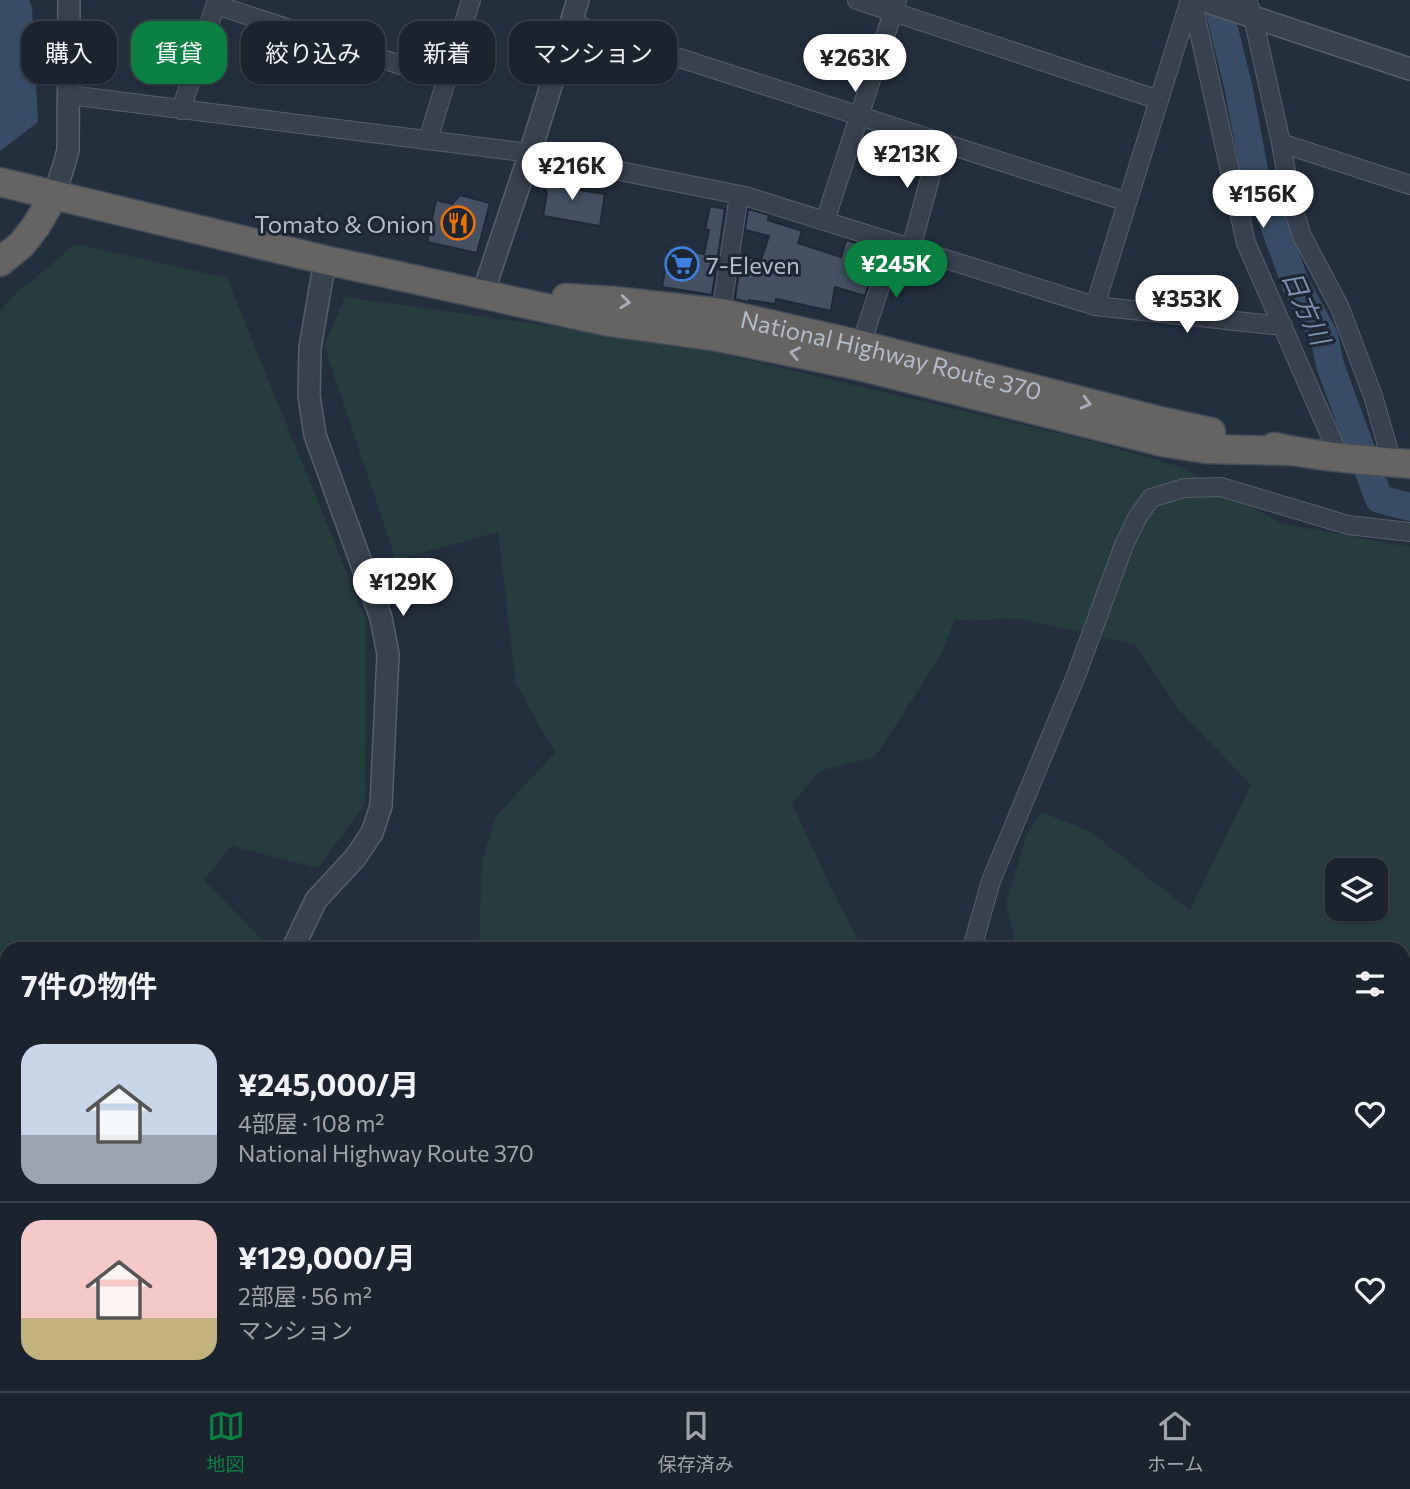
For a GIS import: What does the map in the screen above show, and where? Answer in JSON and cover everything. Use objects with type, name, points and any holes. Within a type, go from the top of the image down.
[{"type":"highway","name":"National Highway Route 370","points":[[0,182],[324,260],[610,322],[718,337],[855,365],[1162,442],[1206,449],[1293,451]]},
{"type":"highway","points":[[0,262],[22,244],[54,195]]},
{"type":"highway","name":"National Highway Route 370","points":[[483,293],[614,301],[721,313],[1293,451],[1396,463]]},
{"type":"street","points":[[54,195],[68,150],[69,0]]},
{"type":"street","points":[[465,21],[471,0]]},
{"type":"street","points":[[572,21],[578,0]]},
{"type":"street","points":[[857,0],[895,6],[1159,100]]},
{"type":"street","points":[[1197,0],[1248,10],[1410,69]]},
{"type":"street","points":[[1095,306],[1159,100],[1197,0]]},
{"type":"street","points":[[1197,0],[1246,243],[1345,458]]},
{"type":"street","points":[[181,110],[216,2],[399,64]]},
{"type":"street","points":[[825,221],[895,6]]},
{"type":"street","points":[[1248,10],[1281,143],[1291,201],[1302,236],[1339,308],[1396,463]]},
{"type":"street","points":[[677,57],[1127,202]]},
{"type":"street","points":[[428,140],[446,84]]},
{"type":"street","points":[[483,293],[552,84]]},
{"type":"street","points":[[69,95],[530,153],[739,195],[1095,306],[1283,326]]},
{"type":"street","points":[[861,345],[902,246],[940,142]]},
{"type":"street","points":[[1281,143],[1410,185]]},
{"type":"street","points":[[721,313],[739,195]]},
{"type":"street","points":[[296,942],[316,900],[355,859],[372,833],[381,806],[388,654],[381,618],[316,435],[309,396],[310,348],[324,260]]},
{"type":"street","points":[[974,942],[992,881],[1077,673],[1124,545],[1137,518],[1151,498],[1184,488],[1220,487],[1348,525],[1410,532]]},
{"type":"green space","points":[[76,244],[227,278],[366,620],[365,804],[318,868],[232,846],[204,880],[264,942],[0,942],[0,311],[19,291]]},
{"type":"green space","points":[[345,297],[684,345],[1087,440],[1181,467],[1283,524],[1410,547],[1410,942],[1015,942],[1006,905],[1026,836],[1041,812],[1091,832],[1190,910],[1251,785],[1179,710],[1135,644],[1022,619],[955,620],[940,657],[875,757],[820,771],[792,803],[859,942],[479,942],[482,861],[496,816],[555,753],[516,684],[498,532],[396,560],[324,346]]},
{"type":"water","points":[[0,0],[29,0],[33,21],[21,21],[21,84],[36,84],[38,122],[0,151]]},
{"type":"building","points":[[548,175],[574,180],[572,189],[605,194],[600,226],[543,216]]},
{"type":"building","name":"Tomato & Onion","points":[[460,195],[490,203],[477,253],[427,242],[436,200],[452,204]]},
{"type":"building","points":[[710,206],[725,209],[712,295],[662,287],[669,247],[704,254],[709,230],[705,229]]},
{"type":"building","points":[[748,209],[769,215],[768,220],[802,231],[798,243],[841,257],[846,240],[865,246],[859,266],[873,270],[865,296],[835,287],[831,311],[776,299],[775,304],[735,299],[741,256],[761,260],[769,236],[745,230]]},
{"type":"waterway","name":"日方川","points":[[1217,0],[1239,90],[1254,170],[1296,285],[1324,336],[1330,365],[1379,499],[1410,507]]},
{"type":"place","name":"Tomato & Onion","points":[[458,223]]},
{"type":"place","name":"7-Eleven","points":[[682,264]]}]
